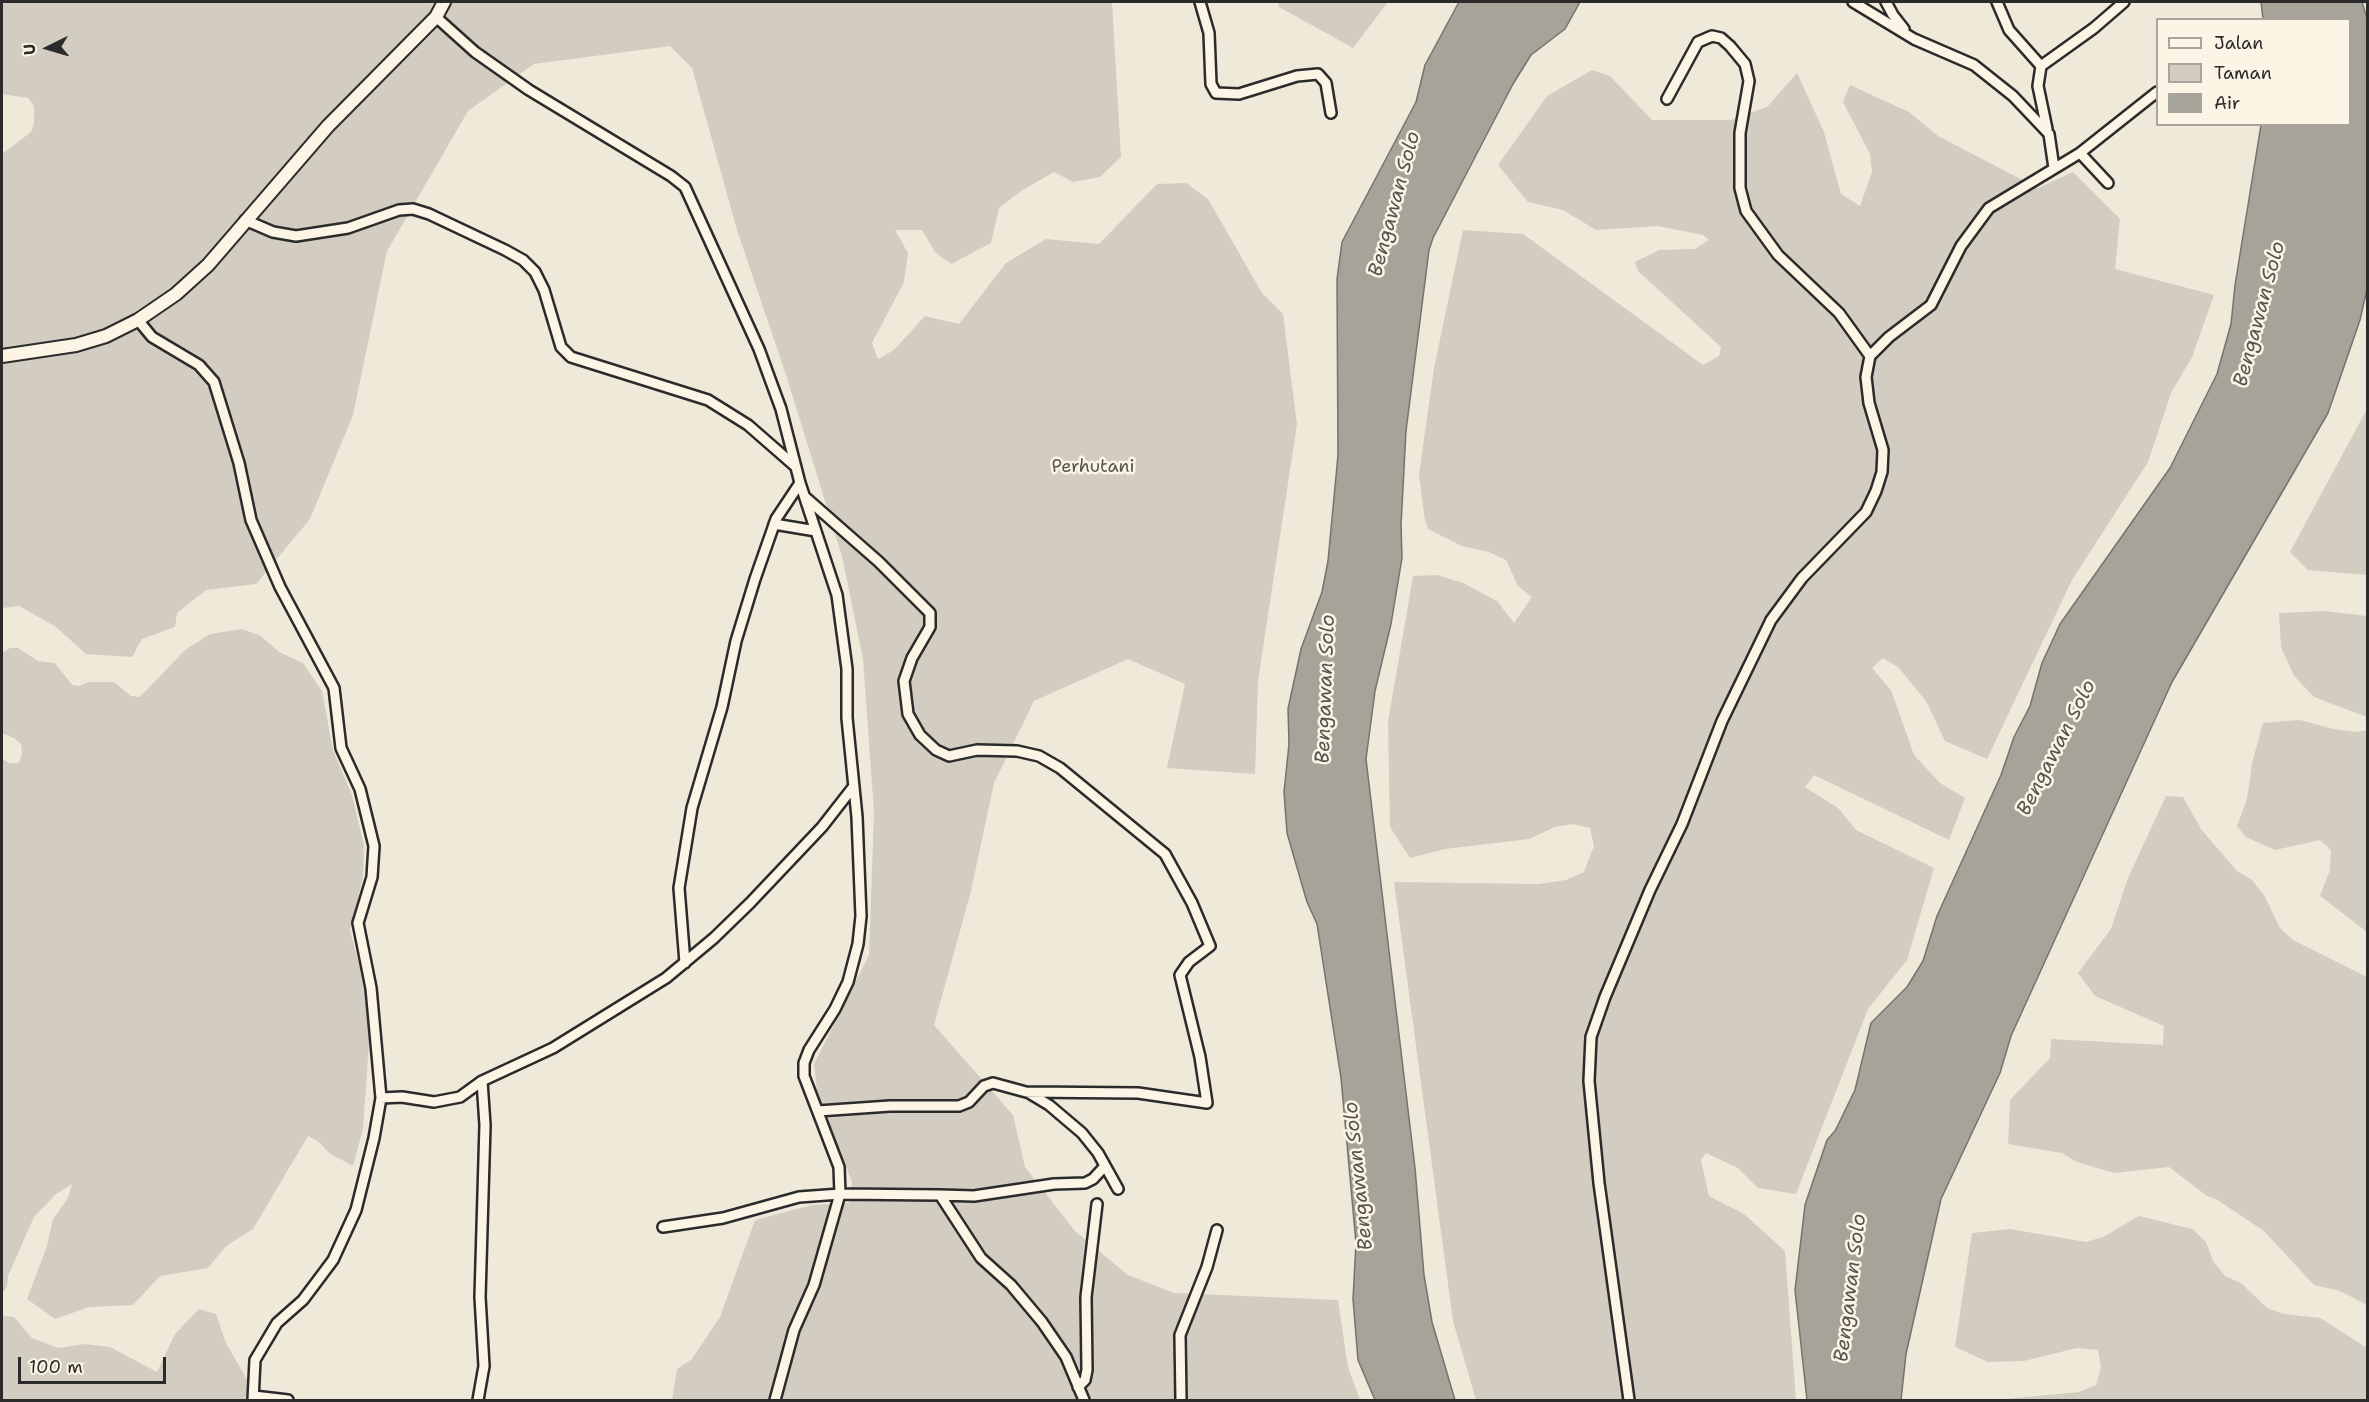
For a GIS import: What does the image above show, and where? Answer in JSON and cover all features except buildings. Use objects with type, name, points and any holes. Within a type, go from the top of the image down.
[{"type":"street","points":[[2,356],[83,344],[138,320],[176,294],[208,265],[328,126],[436,17],[444,2]]},
{"type":"street","points":[[1200,2],[1209,33],[1211,84],[1216,93],[1239,94],[1297,76],[1318,74],[1326,83],[1330,113]]},
{"type":"street","points":[[1853,2],[1914,39],[1981,70],[2013,96],[2049,134]]},
{"type":"street","points":[[1886,2],[1896,21],[1914,39]]},
{"type":"street","points":[[1997,2],[2009,30],[2041,66]]},
{"type":"street","points":[[2054,168],[2038,86],[2041,66],[2094,28],[2124,2]]},
{"type":"street","points":[[436,17],[474,52],[529,90],[671,176],[685,188],[759,349],[781,409],[800,483],[837,595],[844,632],[861,916],[858,944],[848,982],[836,1009],[808,1050],[804,1063],[804,1076],[839,1167],[840,1194],[814,1285],[794,1330],[775,1401]]},
{"type":"street","points":[[1666,99],[1698,42],[1707,37],[1717,37],[1726,41],[1748,69],[1749,81],[1740,133],[1740,188],[1746,211],[1778,255],[1839,313],[1870,356]]},
{"type":"street","points":[[1629,1401],[1590,1104],[1591,1037],[1650,890],[1682,824],[1722,721],[1768,627],[1802,578],[1866,512],[1876,491],[1882,472],[1883,450],[1868,395],[1866,370],[1870,356],[1889,337],[1930,305],[1961,246],[1989,208],[2080,153],[2156,93]]},
{"type":"street","points":[[2080,153],[2108,183]]},
{"type":"street","points":[[245,220],[273,232],[296,236],[348,228],[399,210],[414,209],[429,214],[505,250],[523,260],[535,272],[544,290],[561,347],[571,357],[708,400],[748,425],[795,466]]},
{"type":"street","points":[[138,320],[152,337],[199,365],[214,382],[239,463],[251,520],[280,587],[334,688],[341,748],[360,789],[374,846],[372,877],[358,923],[371,988],[381,1098],[356,1210],[345,1238],[317,1282],[277,1323],[263,1343],[255,1360],[253,1399],[288,1401]]},
{"type":"street","points":[[685,963],[679,888],[692,808],[722,707],[736,641],[774,524],[800,483]]},
{"type":"street","points":[[805,497],[887,569],[930,613],[930,627],[912,658],[904,681],[908,714],[920,735],[936,750],[949,756],[977,750],[1017,751],[1039,756],[1060,768],[1164,854],[1192,903],[1210,943],[1209,948],[1186,965],[1180,975],[1200,1057],[1207,1103],[1138,1093],[1026,1092],[990,1083],[969,1102],[959,1106],[872,1106],[818,1111]]},
{"type":"street","points":[[774,524],[816,531]]},
{"type":"street","points":[[381,1098],[443,1101],[460,1097],[482,1080],[554,1048],[666,978],[750,903],[822,827],[854,786]]},
{"type":"street","points":[[478,1401],[484,1366],[480,1298],[485,1125],[482,1080]]},
{"type":"street","points":[[1026,1092],[1070,1121],[1091,1144],[1118,1189]]},
{"type":"street","points":[[663,1227],[723,1218],[789,1199],[840,1194],[974,1196],[1054,1184],[1081,1184],[1093,1179],[1105,1166]]},
{"type":"street","points":[[940,1195],[960,1230],[981,1258],[1011,1285],[1042,1322],[1066,1357],[1084,1401]]},
{"type":"street","points":[[1078,1387],[1085,1380],[1087,1370],[1086,1297],[1097,1204]]},
{"type":"street","points":[[1181,1401],[1180,1335],[1207,1267],[1217,1230]]},
{"type":"green space","name":"Perhutani","points":[[2,2],[1112,2],[1121,157],[1100,177],[1073,182],[1054,172],[1021,191],[999,208],[991,243],[951,264],[935,252],[922,230],[895,230],[908,253],[904,282],[872,343],[878,359],[894,350],[925,316],[959,324],[1006,263],[1046,239],[1099,244],[1157,184],[1186,183],[1208,199],[1262,293],[1283,314],[1297,424],[1258,681],[1255,774],[1167,768],[1185,684],[1128,659],[1034,701],[994,783],[971,891],[934,1025],[1013,1115],[1025,1167],[1075,1231],[1128,1275],[1174,1293],[1338,1300],[1348,1367],[1360,1400],[672,1400],[677,1369],[692,1359],[720,1317],[755,1220],[812,1205],[849,1203],[852,1182],[817,1091],[814,1064],[869,955],[874,812],[863,659],[842,556],[787,378],[737,230],[692,68],[670,46],[534,64],[468,111],[387,251],[353,415],[310,519],[256,584],[206,590],[177,613],[175,627],[142,639],[132,657],[86,654],[56,627],[19,606],[2,608],[2,154],[31,132],[34,123],[34,106],[28,98],[2,94]]},
{"type":"green space","points":[[1278,2],[1388,2],[1353,48],[1279,7]]},
{"type":"green space","points":[[1592,70],[1610,76],[1652,120],[1731,120],[1767,107],[1797,73],[1824,132],[1841,194],[1860,206],[1872,172],[1870,154],[1843,102],[1850,85],[1909,112],[1938,136],[2038,188],[2073,172],[2120,219],[2115,269],[2214,295],[2192,357],[2171,393],[2148,462],[2072,580],[1987,759],[1945,741],[1926,701],[1898,667],[1883,658],[1872,668],[1891,690],[1914,755],[1940,783],[1965,798],[1949,840],[1814,775],[1805,787],[1838,808],[1856,830],[1934,868],[1907,960],[1868,1009],[1796,1194],[1758,1188],[1738,1168],[1706,1153],[1701,1160],[1709,1196],[1744,1214],[1785,1251],[1796,1400],[1476,1400],[1453,1321],[1394,882],[1539,884],[1566,880],[1584,872],[1594,846],[1590,828],[1573,824],[1555,827],[1529,839],[1445,849],[1410,858],[1390,827],[1388,722],[1413,576],[1437,575],[1463,583],[1497,601],[1514,623],[1532,597],[1518,586],[1506,560],[1489,552],[1462,546],[1428,529],[1425,520],[1419,475],[1434,368],[1463,230],[1523,234],[1703,365],[1719,356],[1721,347],[1638,271],[1635,262],[1659,250],[1695,249],[1709,240],[1703,235],[1658,226],[1596,230],[1563,210],[1528,202],[1498,165],[1547,96]]},
{"type":"green space","points":[[2367,409],[2367,575],[2308,570],[2290,552]]},
{"type":"green space","points":[[2325,611],[2367,616],[2367,717],[2314,697],[2294,676],[2281,647],[2279,613]]},
{"type":"green space","points":[[242,629],[261,636],[279,652],[303,663],[322,691],[333,750],[352,795],[364,845],[363,877],[350,930],[366,991],[370,1029],[363,1129],[353,1166],[329,1153],[319,1142],[308,1136],[253,1229],[226,1246],[208,1268],[160,1276],[133,1305],[89,1307],[55,1319],[27,1299],[47,1246],[53,1219],[68,1198],[72,1184],[56,1194],[34,1217],[2,1294],[2,759],[10,763],[19,763],[22,753],[21,744],[2,733],[2,653],[10,648],[18,648],[38,661],[55,663],[72,685],[80,686],[88,682],[114,682],[131,696],[140,697],[185,650],[210,634]]},
{"type":"green space","points":[[2300,720],[2333,729],[2357,732],[2367,730],[2367,932],[2320,896],[2330,870],[2331,850],[2320,840],[2275,850],[2246,837],[2237,826],[2247,799],[2252,763],[2263,723]]},
{"type":"green space","points":[[2166,796],[2183,797],[2201,829],[2237,871],[2252,880],[2264,895],[2280,928],[2293,940],[2367,977],[2367,1305],[2340,1291],[2314,1285],[2264,1231],[2216,1199],[2207,1196],[2169,1167],[2114,1173],[2077,1162],[2062,1153],[2008,1144],[2010,1100],[2050,1058],[2051,1039],[2163,1045],[2164,1026],[2095,996],[2078,973],[2111,929],[2128,878]]},
{"type":"green space","points":[[2139,1216],[2192,1229],[2206,1242],[2213,1261],[2225,1276],[2241,1283],[2267,1308],[2284,1314],[2320,1318],[2367,1348],[2367,1400],[1995,1400],[2079,1392],[2096,1385],[2101,1367],[2098,1350],[2077,1348],[2024,1361],[1988,1362],[1955,1347],[1972,1233],[2010,1229],[2086,1242],[2103,1237]]},
{"type":"green space","points":[[199,1309],[216,1314],[226,1343],[249,1383],[248,1400],[2,1400],[2,1316],[14,1317],[32,1338],[58,1348],[85,1344],[110,1347],[157,1372],[175,1334]]},
{"type":"water","name":"Bengawan Solo","points":[[1459,2],[1580,2],[1565,29],[1531,55],[1513,84],[1433,238],[1429,250],[1406,431],[1401,525],[1402,558],[1391,624],[1375,691],[1366,759],[1415,1168],[1424,1275],[1432,1322],[1455,1400],[1375,1400],[1358,1360],[1353,1299],[1356,1243],[1341,1078],[1317,924],[1307,902],[1287,833],[1284,792],[1289,744],[1288,709],[1301,649],[1322,592],[1328,561],[1338,455],[1337,279],[1342,242],[1416,102],[1425,65]]},
{"type":"water","name":"Bengawan Solo","points":[[2261,2],[2362,2],[2367,18],[2368,285],[2360,320],[2328,413],[2172,682],[2011,1036],[2000,1073],[1941,1199],[1906,1354],[1901,1400],[1807,1400],[1795,1290],[1805,1205],[1827,1140],[1835,1131],[1855,1090],[1871,1023],[1907,987],[1923,961],[1937,916],[2001,775],[2014,737],[2030,706],[2042,663],[2060,624],[2170,468],[2217,374],[2231,324],[2235,285],[2261,126],[2351,126],[2351,18],[2263,18]]}]
